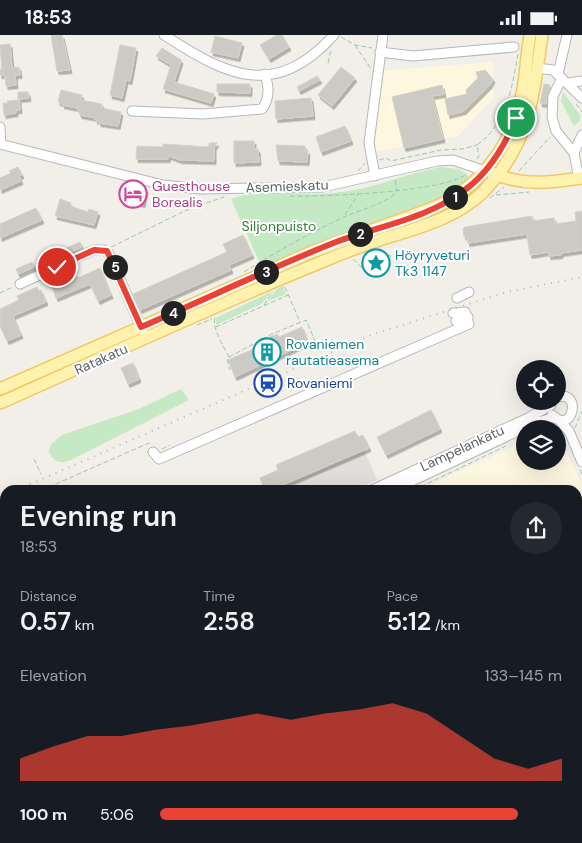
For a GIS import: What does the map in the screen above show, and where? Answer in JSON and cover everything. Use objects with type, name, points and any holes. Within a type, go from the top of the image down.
[{"type":"main road","name":"Ratakatu","points":[[0,389],[324,247],[443,204],[468,188],[485,171],[503,145],[516,118],[522,97],[530,35]]},
{"type":"main road","name":"Ratakatu","points":[[0,403],[352,249],[444,218],[480,194],[498,176],[511,157],[527,121],[542,35]]},
{"type":"main road","points":[[485,171],[510,181],[527,184],[580,179]]},
{"type":"street","points":[[164,35],[214,66],[242,75],[285,71],[303,62],[333,40]]},
{"type":"street","points":[[375,176],[369,143],[378,51],[383,35]]},
{"type":"street","points":[[567,35],[561,69],[563,79],[553,95],[552,117],[556,131],[574,153],[580,179]]},
{"type":"street","points":[[378,51],[413,56],[517,47]]},
{"type":"street","points":[[537,68],[552,70],[582,98]]},
{"type":"street","points":[[132,111],[203,114],[262,109],[268,101],[269,92],[265,74]]},
{"type":"street","points":[[563,79],[582,81]]},
{"type":"street","points":[[0,127],[0,144]]},
{"type":"street","points":[[574,153],[582,135]]},
{"type":"street","name":"Asemieskatu","points":[[0,144],[182,188],[313,188],[437,161],[453,160],[485,171]]},
{"type":"street","points":[[20,284],[94,250],[104,250],[109,254],[146,339]]},
{"type":"street","points":[[457,298],[469,292]]},
{"type":"street","points":[[193,304],[198,316]]},
{"type":"street","points":[[152,449],[159,459],[469,324],[468,317],[463,310],[455,317]]},
{"type":"street","points":[[566,397],[574,404],[576,413],[574,429],[582,447]]},
{"type":"street","points":[[570,399],[582,397]]},
{"type":"street","points":[[576,413],[582,403]]},
{"type":"street","name":"Lampelankatu","points":[[383,485],[528,418],[541,410]]},
{"type":"street","points":[[551,410],[568,431],[580,464]]},
{"type":"street","name":"Lampelankatu","points":[[404,485],[535,423],[576,413]]},
{"type":"path","points":[[338,36],[355,45],[378,51]]},
{"type":"path","points":[[328,63],[333,40]]},
{"type":"path","points":[[355,45],[373,72]]},
{"type":"path","points":[[386,159],[391,161],[441,150],[462,149],[477,145],[494,128],[507,105],[517,47]]},
{"type":"path","points":[[496,195],[556,131]]},
{"type":"path","points":[[477,145],[479,156]]},
{"type":"path","points":[[356,172],[363,164]]},
{"type":"path","points":[[242,273],[270,254],[344,217],[382,203],[398,191],[442,184],[464,177]]},
{"type":"path","points":[[344,217],[359,193]]},
{"type":"path","points":[[104,250],[189,209],[224,197]]},
{"type":"path","points":[[352,258],[361,267],[369,266],[391,260],[390,255],[370,260],[369,266]]},
{"type":"path","points":[[0,293],[20,284]]},
{"type":"path","points":[[284,284],[300,322]]},
{"type":"path","points":[[263,306],[277,287]]},
{"type":"path","points":[[216,327],[288,295]]},
{"type":"path","points":[[215,317],[216,327],[229,357],[227,360],[230,371]]},
{"type":"path","points":[[229,357],[306,320],[320,352]]},
{"type":"path","points":[[354,341],[357,348]]},
{"type":"path","points":[[248,347],[250,351]]},
{"type":"path","points":[[574,429],[577,427],[576,413]]},
{"type":"path","points":[[425,485],[474,462],[512,441]]},
{"type":"path","points":[[53,485],[149,443],[152,449]]},
{"type":"path","points":[[34,459],[41,474]]},
{"type":"path","points":[[580,464],[582,474]]},
{"type":"shaded area","points":[[493,62],[494,97],[458,136],[374,152],[380,71]]},
{"type":"shaded area","points":[[516,445],[516,470],[566,470],[566,451],[582,485],[430,485]]},
{"type":"shaded area","points":[[364,450],[377,480],[366,485],[283,485]]},
{"type":"green space","points":[[563,92],[580,115],[580,121],[574,126],[561,101]]},
{"type":"green space","name":"Siljonpuisto","points":[[440,167],[459,169],[469,176],[457,188],[441,199],[422,208],[322,243],[263,270],[231,199],[244,195],[269,192],[334,193],[374,185]]},
{"type":"green space","points":[[283,286],[286,294],[268,301],[277,289]]},
{"type":"green space","points":[[273,291],[261,304],[216,325],[216,318]]},
{"type":"green space","points":[[181,389],[189,400],[71,460],[57,461],[49,451],[51,444],[62,435],[139,409]]},
{"type":"building","points":[[51,35],[62,35],[70,70],[57,71]]},
{"type":"building","points":[[277,35],[282,35],[289,47],[269,59],[260,45]]},
{"type":"building","points":[[215,36],[242,43],[238,58],[211,52]]},
{"type":"building","points":[[10,44],[12,68],[19,67],[20,75],[15,75],[16,85],[6,86],[5,75],[0,75],[0,69],[2,69],[0,45]]},
{"type":"building","points":[[120,45],[136,48],[130,81],[126,80],[122,98],[110,95]]},
{"type":"building","points":[[162,48],[181,60],[174,82],[214,94],[211,103],[163,89],[171,65],[156,56]]},
{"type":"building","points":[[341,67],[355,78],[332,106],[318,95]]},
{"type":"building","points":[[485,70],[493,79],[490,85],[464,111],[448,115],[445,99],[467,94],[466,90],[478,78],[476,72]]},
{"type":"building","points":[[317,76],[320,80],[299,91],[297,87]]},
{"type":"building","points":[[217,84],[250,84],[250,93],[217,92]]},
{"type":"building","points":[[544,84],[550,85],[546,104],[540,103]]},
{"type":"building","points":[[442,85],[444,94],[432,96],[443,139],[404,148],[392,97]]},
{"type":"building","points":[[61,90],[82,95],[81,100],[102,104],[101,108],[121,112],[118,126],[99,123],[99,121],[95,120],[96,118],[80,115],[77,108],[62,105],[63,103],[58,102]]},
{"type":"building","points":[[18,92],[28,92],[29,98],[18,99]]},
{"type":"building","points":[[311,98],[313,116],[276,119],[275,101]]},
{"type":"building","points":[[19,100],[20,110],[16,110],[16,113],[4,115],[3,103]]},
{"type":"building","points":[[345,126],[351,141],[321,152],[316,137]]},
{"type":"building","points":[[234,141],[254,141],[254,149],[258,149],[259,162],[234,163]]},
{"type":"building","points":[[209,143],[217,143],[214,147],[214,161],[180,160],[169,156],[168,159],[136,159],[137,146],[163,147],[163,144],[209,147]]},
{"type":"building","points":[[276,145],[305,146],[305,150],[308,151],[307,162],[278,161]]},
{"type":"building","points":[[18,167],[22,175],[19,176],[21,181],[0,190],[0,178]]},
{"type":"building","name":"Guesthouse Borealis","points":[[123,184],[146,189],[143,204],[120,199]]},
{"type":"building","points":[[60,199],[71,203],[70,206],[88,212],[89,209],[98,212],[94,225],[55,216]]},
{"type":"building","points":[[36,208],[42,220],[0,238],[0,224]]},
{"type":"building","points":[[582,211],[582,250],[561,253],[561,255],[549,256],[548,252],[530,255],[527,234],[468,243],[466,236],[464,237],[463,229],[465,227],[532,216],[533,221],[554,218],[555,224],[576,221],[575,212]]},
{"type":"building","points":[[243,235],[252,255],[229,265],[231,270],[140,310],[133,294],[227,252],[223,244]]},
{"type":"building","points":[[80,242],[82,247],[66,254],[64,249]]},
{"type":"building","points":[[32,262],[34,267],[18,274],[16,269]]},
{"type":"building","points":[[100,268],[111,295],[98,301],[90,284],[56,298],[52,287],[55,286],[52,281],[71,273],[73,278],[77,276],[78,278]]},
{"type":"building","points":[[37,287],[39,291],[41,290],[46,302],[13,316],[21,335],[7,341],[0,326],[0,309],[19,300],[17,296]]},
{"type":"building","name":"Rovaniemen rautatieasema","points":[[302,327],[308,342],[235,377],[228,360],[270,342],[268,338],[277,334],[279,337]]},
{"type":"building","points":[[133,363],[139,379],[128,384],[121,368]]},
{"type":"building","points":[[431,410],[440,429],[386,455],[377,437]]},
{"type":"building","points":[[355,431],[358,437],[363,435],[369,448],[283,485],[263,485],[260,478],[278,470],[276,465]]},
{"type":"railway","points":[[28,485],[374,334],[507,292],[582,277]]},
{"type":"place","name":"Guesthouse Borealis","points":[[133,194]]},
{"type":"place","name":"Höyryveturi Tk3 1147","points":[[376,263]]},
{"type":"place","name":"Rovaniemen rautatieasema","points":[[267,352]]},
{"type":"place","name":"Rovaniemi","points":[[268,383]]},
{"type":"route","points":[[57,267],[94,250],[107,251],[141,327],[312,252],[434,208],[452,199],[468,188],[485,171],[503,145],[516,118]]}]
